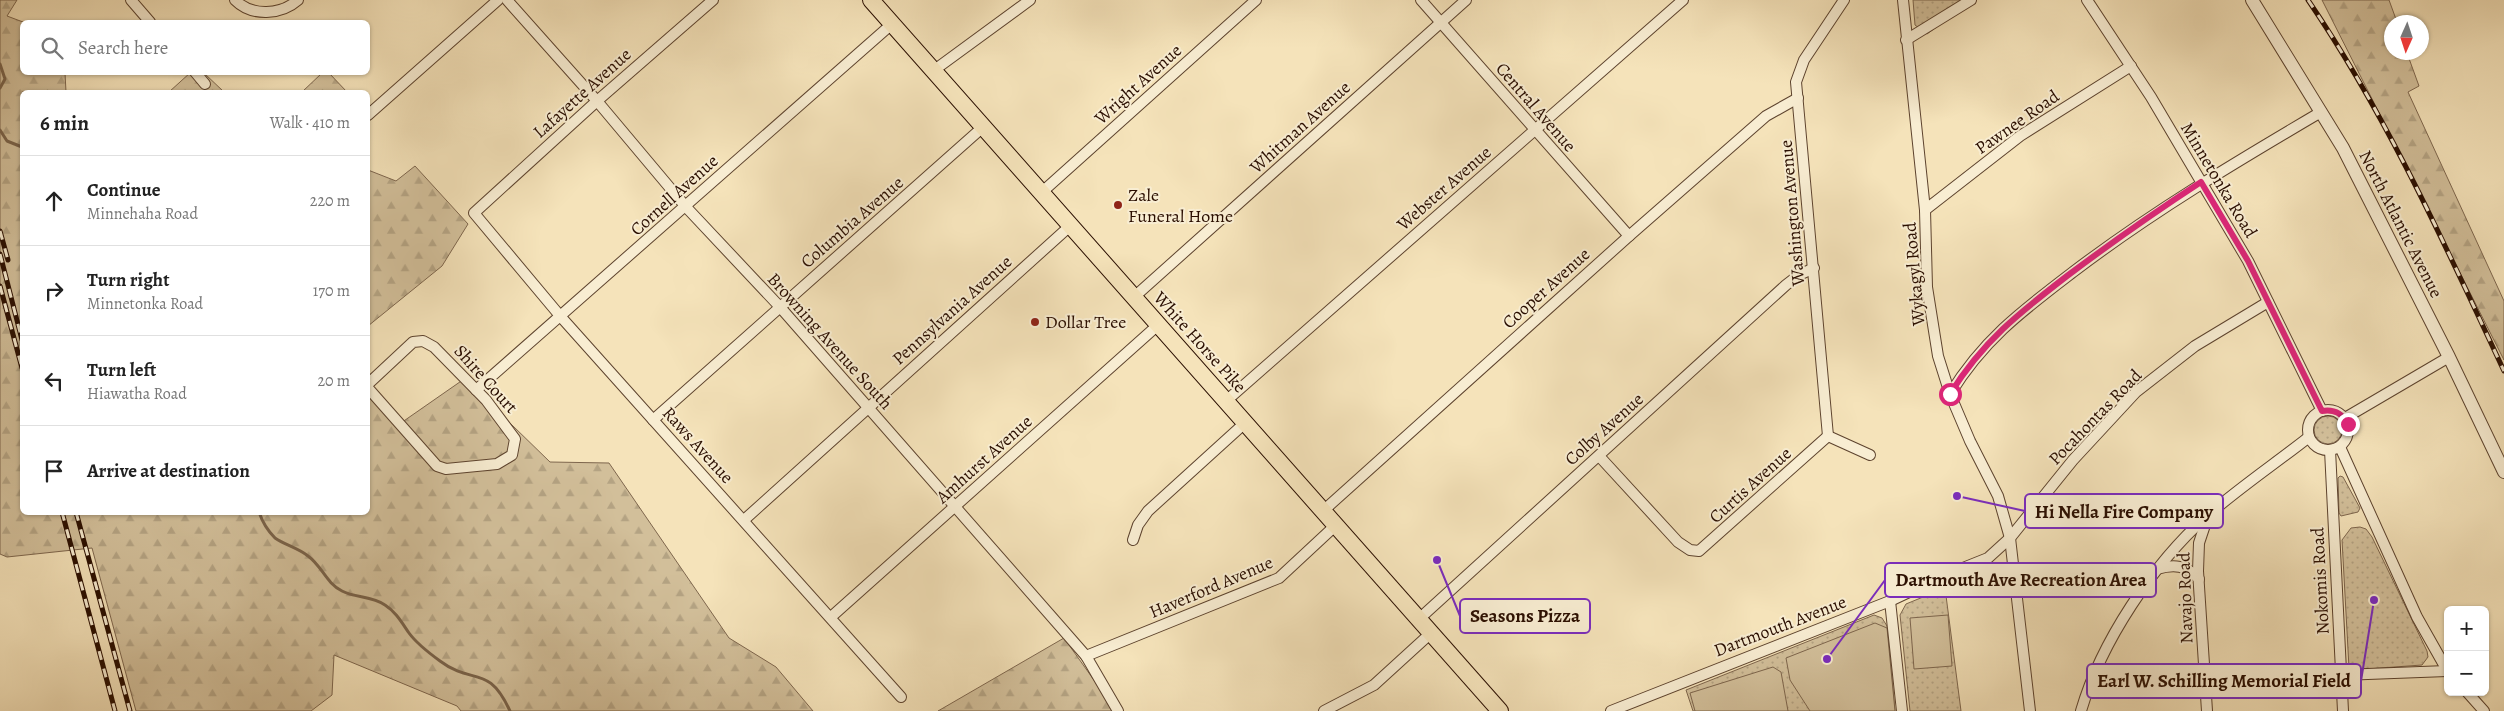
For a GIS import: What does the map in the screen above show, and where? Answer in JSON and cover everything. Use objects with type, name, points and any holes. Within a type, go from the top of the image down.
[{"type":"highway","name":"White Horse Pike","points":[[871,0],[1500,711]]},
{"type":"street","points":[[131,0],[148,20]]},
{"type":"street","points":[[235,0],[240,5],[261,13],[287,10],[298,0]]},
{"type":"street","points":[[370,112],[498,0]]},
{"type":"street","name":"Browning Avenue South","points":[[507,0],[597,101],[686,207],[780,307],[1086,656],[1118,711]]},
{"type":"street","name":"Lafayette Avenue","points":[[474,213],[597,101],[713,0]]},
{"type":"street","points":[[933,71],[1030,0]]},
{"type":"street","name":"Wright Avenue","points":[[1041,193],[1256,0]]},
{"type":"street","name":"Central Avenue","points":[[1421,0],[1628,236]]},
{"type":"street","name":"Whitman Avenue","points":[[1133,298],[1466,0]]},
{"type":"street","name":"Webster Avenue","points":[[1226,401],[1683,0]]},
{"type":"street","name":"Washington Avenue","points":[[1828,436],[1796,82],[1804,60],[1844,0]]},
{"type":"street","name":"Wykagyl Road","points":[[1903,0],[1925,210],[1927,286],[1938,356],[1950,394],[1970,441],[1998,496],[2010,538],[2030,711]]},
{"type":"street","points":[[1906,40],[1971,0]]},
{"type":"street","name":"Minnetonka Road","points":[[2087,0],[2131,66],[2248,261],[2322,411]]},
{"type":"street","name":"North Atlantic Avenue","points":[[2252,0],[2321,112],[2391,240],[2504,472]]},
{"type":"street","name":"Cornell Avenue","points":[[476,390],[893,24]]},
{"type":"street","name":"Pawnee Road","points":[[1925,210],[2020,136],[2131,66]]},
{"type":"street","points":[[197,75],[205,84]]},
{"type":"street","name":"Cooper Avenue","points":[[1323,512],[1628,236],[1766,116],[1798,98]]},
{"type":"street","points":[[1950,394],[1968,364],[2012,319],[2126,231],[2201,182],[2321,112]]},
{"type":"street","name":"Columbia Avenue","points":[[653,420],[983,127]]},
{"type":"street","name":"Raws Avenue","points":[[474,213],[561,317],[901,697]]},
{"type":"street","name":"Pennsylvania Avenue","points":[[744,520],[867,406],[1070,226]]},
{"type":"street","name":"Colby Avenue","points":[[1419,618],[1786,285],[1799,275],[1814,268]]},
{"type":"street","name":"Pocahontas Road","points":[[2010,538],[2073,460],[2136,392],[2195,346],[2268,302]]},
{"type":"street","name":"Amhurst Avenue","points":[[831,617],[1158,325]]},
{"type":"street","name":"Shire Court","points":[[370,382],[413,342],[423,341],[434,347],[476,390],[508,427],[515,439],[512,455],[497,464],[446,470],[437,466],[370,390]]},
{"type":"street","points":[[2345,418],[2449,357]]},
{"type":"street","points":[[2322,411],[2335,411],[2345,418],[2348,424],[2348,437],[2335,448],[2318,447],[2309,437],[2309,424],[2322,411]]},
{"type":"street","points":[[1133,540],[1138,526],[1148,511],[1246,422]]},
{"type":"street","points":[[1828,436],[1870,455]]},
{"type":"street","name":"Curtis Avenue","points":[[1599,456],[1678,542],[1690,550],[1699,551],[1708,545],[1828,436]]},
{"type":"street","points":[[2081,711],[2088,687],[2122,622],[2156,570],[2207,516],[2309,437]]},
{"type":"street","points":[[2335,448],[2417,616],[2444,666]]},
{"type":"street","name":"Nokomis Road","points":[[2335,448],[2343,711]]},
{"type":"street","name":"Navajo Road","points":[[2207,516],[2199,543],[2199,579],[2207,711]]},
{"type":"street","name":"Haverford Avenue","points":[[1086,656],[1279,578],[1336,526]]},
{"type":"street","name":"Dartmouth Avenue","points":[[1612,711],[1890,601],[1943,576],[1988,558],[2010,538]]},
{"type":"street","points":[[2156,570],[2170,565],[2182,567],[2192,571],[2199,579]]},
{"type":"street","points":[[1890,601],[1902,711]]},
{"type":"street","points":[[1324,711],[1374,685],[1431,633]]},
{"type":"street","points":[[2341,675],[2444,671]]},
{"type":"street","points":[[2471,696],[2484,711]]},
{"type":"green space","points":[[0,0],[17,0],[7,16],[20,21],[20,75],[65,75],[66,90],[20,90],[20,515],[370,515],[370,392],[398,425],[467,377],[476,390],[550,462],[609,463],[729,638],[776,667],[813,711],[461,711],[457,706],[334,655],[332,695],[311,711],[136,711],[92,548],[7,557],[0,554]]},
{"type":"green space","points":[[1913,0],[1964,0],[1946,20],[1927,34],[1915,25]]},
{"type":"green space","points":[[2322,0],[2389,0],[2394,15],[2384,15],[2384,60],[2410,60],[2419,86],[2408,92],[2504,301],[2504,360]]},
{"type":"green space","points":[[188,75],[206,75],[222,90],[171,90]]},
{"type":"green space","points":[[320,75],[331,75],[345,90],[304,90]]},
{"type":"green space","points":[[415,166],[468,224],[442,266],[370,324],[370,171],[396,181]]},
{"type":"green space","points":[[2328,416],[2338,420],[2342,430],[2338,440],[2328,444],[2318,440],[2314,430],[2318,420]]},
{"type":"green space","points":[[2340,476],[2343,477],[2360,508],[2358,512],[2341,516],[2339,513],[2338,478]]},
{"type":"green space","points":[[2360,527],[2366,529],[2372,537],[2427,651],[2428,657],[2422,665],[2353,670],[2349,668],[2342,540],[2351,528]]},
{"type":"green space","points":[[1945,588],[1961,711],[1910,711],[1900,615],[1906,604]]},
{"type":"green space","points":[[1874,615],[1882,618],[1887,626],[1895,711],[1693,711],[1686,690]]},
{"type":"green space","points":[[1948,615],[1952,666],[1914,669],[1910,618]]},
{"type":"green space","points":[[1875,623],[1887,628],[1895,711],[1810,711],[1790,680],[1786,658]]},
{"type":"green space","points":[[1064,638],[1116,711],[938,711]]},
{"type":"green space","points":[[1773,667],[1781,672],[1788,711],[1695,711],[1690,693]]},
{"type":"waterway","points":[[0,64],[5,79],[0,88]]},
{"type":"waterway","points":[[0,130],[7,141],[20,146]]},
{"type":"waterway","points":[[260,515],[275,538],[313,560],[337,588],[385,605],[396,614],[416,641],[436,658],[462,673],[479,677],[494,686],[510,711]]},
{"type":"railway","points":[[2308,0],[2364,89],[2414,182],[2504,371]]},
{"type":"railway","points":[[0,231],[8,260]]},
{"type":"railway","points":[[0,254],[20,332]]},
{"type":"railway","points":[[0,286],[20,361]]},
{"type":"railway","points":[[63,515],[115,711]]},
{"type":"railway","points":[[77,515],[130,711]]},
{"type":"place","name":"Zale Funeral Home","points":[[1118,205]]},
{"type":"place","name":"Dollar Tree","points":[[1035,322]]},
{"type":"place","name":"Hi Nella Fire Company","points":[[1957,496]]},
{"type":"place","name":"Seasons Pizza","points":[[1437,560]]},
{"type":"place","name":"Earl W. Schilling Memorial Field","points":[[2374,600]]},
{"type":"place","name":"Dartmouth Ave Recreation Area","points":[[1827,659]]},
{"type":"route","points":[[1950,394],[1968,364],[2012,319],[2126,231],[2201,182],[2248,261],[2322,411],[2335,411],[2345,418],[2348,424]]}]
